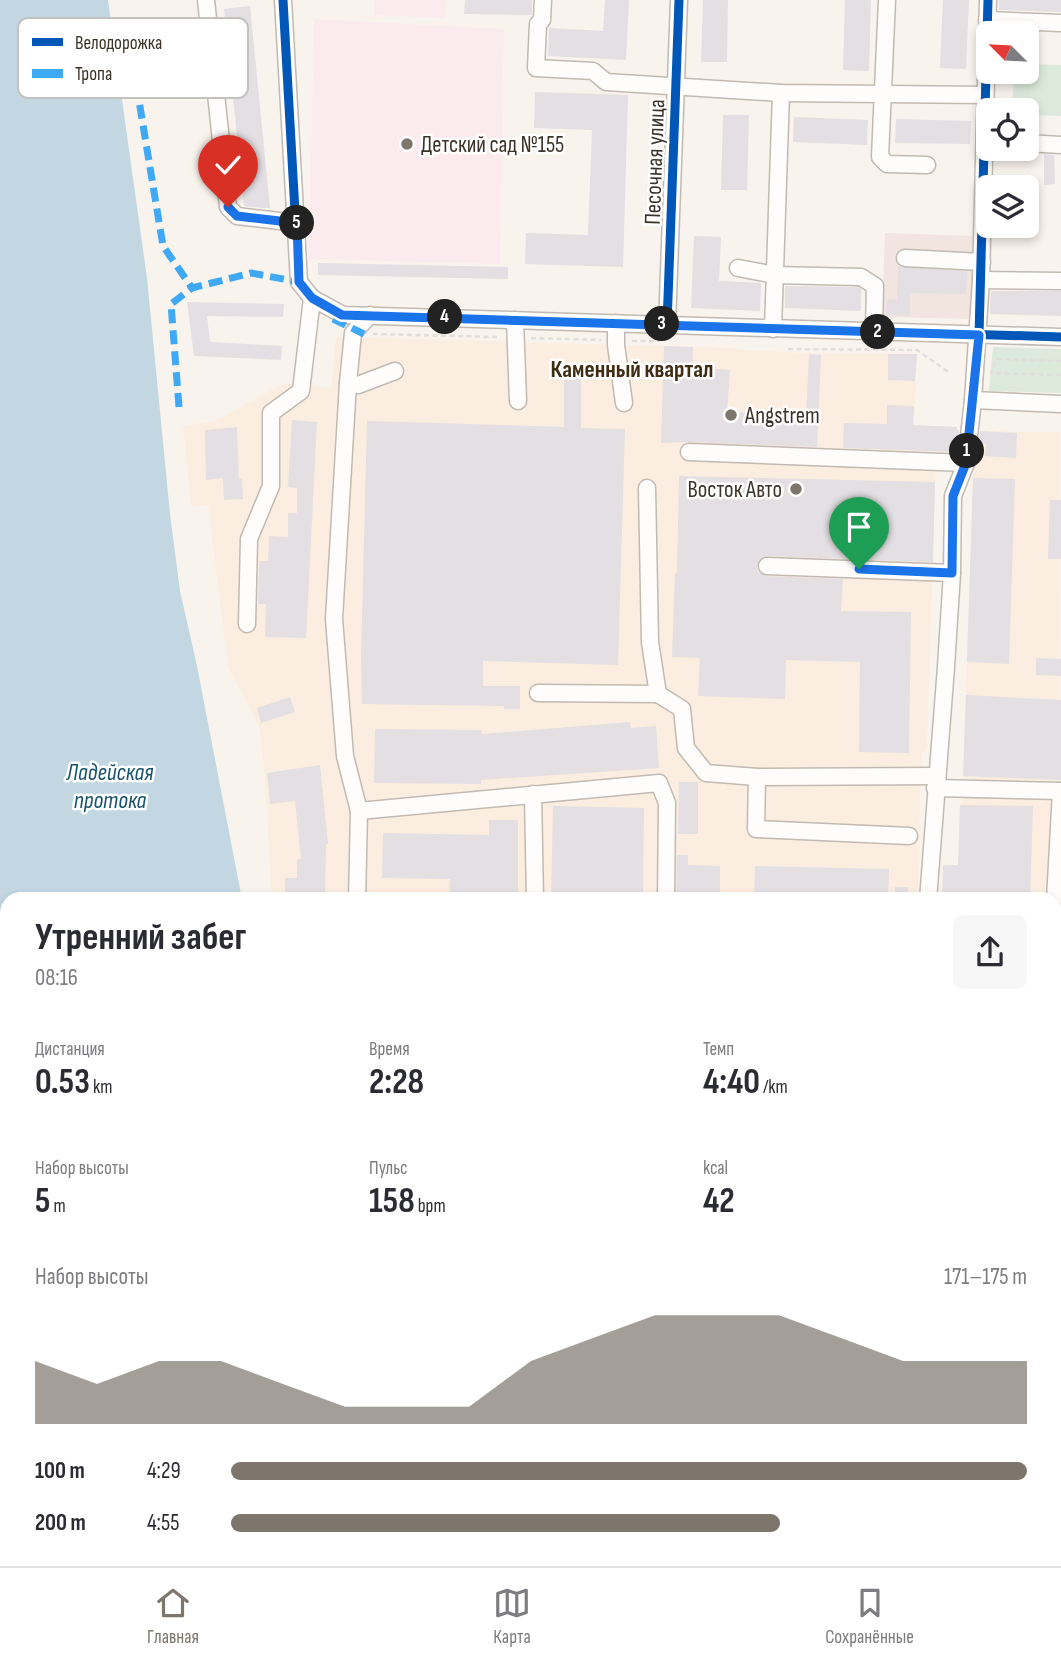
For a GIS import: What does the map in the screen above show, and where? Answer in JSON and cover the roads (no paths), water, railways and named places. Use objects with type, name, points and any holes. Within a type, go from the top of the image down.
[{"type":"street","points":[[206,0],[208,18]]},
{"type":"street","points":[[283,0],[299,282],[312,298],[342,315],[1061,337]]},
{"type":"street","points":[[543,0],[542,20],[538,24],[536,68],[593,71],[606,82],[781,93],[985,95]]},
{"type":"street","name":"Песочная улица","points":[[667,325],[679,0]]},
{"type":"street","points":[[887,0],[880,157],[887,164],[927,165]]},
{"type":"street","points":[[985,98],[988,0]]},
{"type":"street","points":[[987,20],[1061,23]]},
{"type":"street","points":[[773,328],[781,93]]},
{"type":"street","points":[[216,98],[228,207],[237,216],[297,223]]},
{"type":"street","points":[[1039,144],[1061,145]]},
{"type":"street","points":[[929,892],[952,573],[953,496],[966,463],[973,400],[979,335],[986,161]]},
{"type":"street","points":[[905,258],[982,262]]},
{"type":"street","points":[[738,268],[775,275],[861,277],[875,286],[874,331]]},
{"type":"street","points":[[981,280],[1061,281]]},
{"type":"street","points":[[247,624],[249,539],[271,485],[271,413],[301,391],[312,298]]},
{"type":"street","points":[[357,892],[359,811],[345,756],[334,619],[348,383],[354,333],[370,315]]},
{"type":"street","points":[[515,320],[518,401]]},
{"type":"street","points":[[616,323],[624,402]]},
{"type":"street","points":[[348,383],[358,385],[395,371]]},
{"type":"street","points":[[973,400],[1061,404]]},
{"type":"street","points":[[689,452],[966,463]]},
{"type":"street","points":[[647,488],[650,642],[658,694]]},
{"type":"street","points":[[767,566],[952,573]]},
{"type":"street","points":[[538,694],[658,694],[682,709],[686,748],[706,773],[1061,790],[1055,892]]},
{"type":"street","points":[[757,777],[756,829],[909,836]]},
{"type":"street","points":[[359,811],[659,783],[667,803],[666,892]]},
{"type":"street","points":[[533,794],[535,892]]},
{"type":"water","name":"Ладейская протока","points":[[0,0],[108,0],[111,18],[18,18],[18,98],[122,98],[147,278],[180,591],[241,892],[0,892]]},
{"type":"place","name":"Детский сад №155","points":[[407,144]]},
{"type":"place","name":"Angstrem","points":[[731,415]]},
{"type":"place","name":"Восток Авто","points":[[796,489]]},
{"type":"district","name":"Каменный квартал","points":[[632,369]]}]
